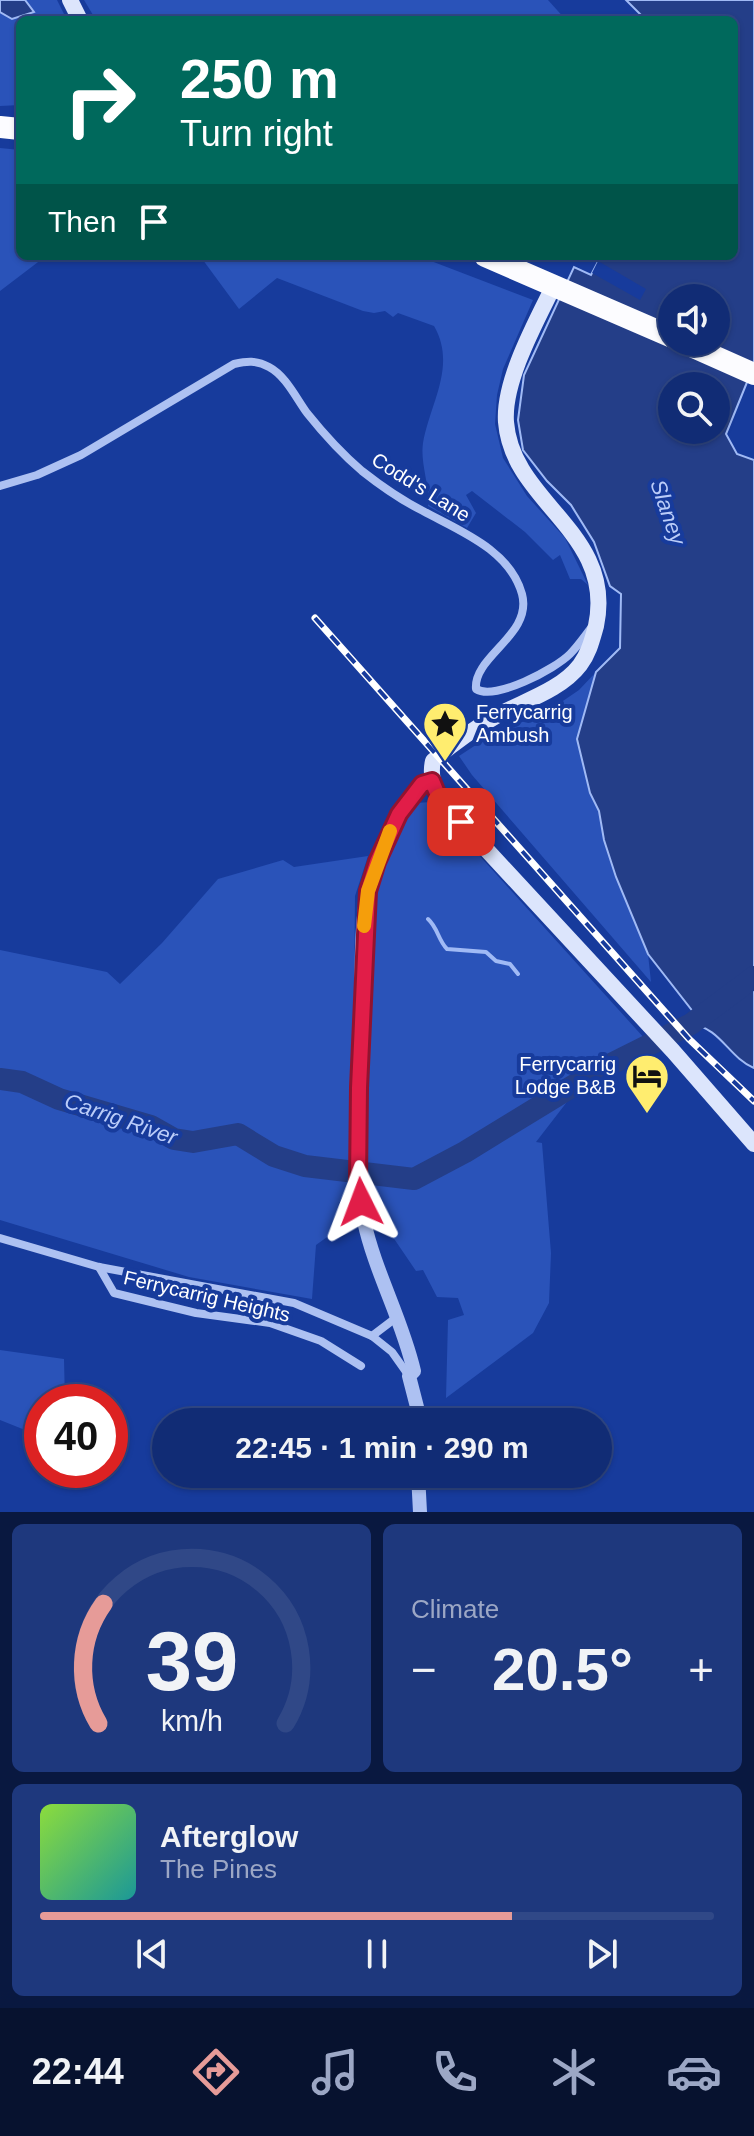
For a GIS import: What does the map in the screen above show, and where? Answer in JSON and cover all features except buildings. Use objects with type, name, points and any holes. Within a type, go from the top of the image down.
[{"type":"highway","points":[[495,260],[658,331]]},
{"type":"highway","points":[[714,356],[754,374]]},
{"type":"main road","points":[[559,287],[523,355],[509,393],[505,419],[508,441],[518,466],[586,554],[599,592],[591,647],[578,668],[555,686],[494,717],[433,761],[432,781],[437,793],[461,822],[673,1051],[754,1144]]},
{"type":"street","name":"Codd's Lane","points":[[0,486],[37,475],[81,455],[234,364],[252,360],[272,368],[307,413],[359,468],[405,501],[473,538],[515,574],[524,599],[519,619],[507,641],[486,663],[475,683],[476,689],[491,692],[537,676],[570,654],[597,622]]},
{"type":"street","points":[[409,1376],[414,1371],[407,1340],[364,1222],[358,1182],[359,1072],[368,891],[394,823],[417,789],[432,781]]},
{"type":"street","points":[[0,1238],[99,1267],[294,1303],[372,1336],[392,1352],[409,1376],[417,1408]]},
{"type":"street","name":"Ferrycarrig Heights","points":[[99,1267],[114,1293],[196,1313],[270,1323],[321,1341],[361,1366]]},
{"type":"street","points":[[372,1336],[398,1316]]},
{"type":"street","points":[[419,1488],[420,1512]]},
{"type":"shaded area","points":[[0,0],[57,0],[65,16],[16,16],[16,105],[0,106]]},
{"type":"shaded area","points":[[84,0],[548,0],[562,16],[94,16]]},
{"type":"shaded area","points":[[0,148],[16,150],[16,260],[41,260],[0,291]]},
{"type":"shaded area","points":[[203,260],[428,260],[533,300],[503,369],[495,424],[503,458],[527,496],[565,538],[588,585],[581,579],[570,579],[560,555],[553,560],[525,532],[472,491],[466,495],[476,513],[467,528],[428,506],[423,443],[440,384],[443,356],[434,326],[398,313],[393,317],[385,311],[363,311],[277,278],[239,309]]},
{"type":"shaded area","points":[[596,672],[577,739],[616,877],[648,954],[651,982],[459,756],[508,724],[535,720],[579,690]]},
{"type":"shaded area","points":[[431,802],[645,1039],[574,1079],[570,1098],[536,1142],[542,1143],[551,1253],[549,1303],[533,1333],[446,1398],[448,1320],[464,1315],[458,1298],[437,1297],[423,1270],[416,1271],[365,1196],[364,1166],[370,923],[374,888],[416,803]]},
{"type":"shaded area","points":[[368,856],[355,896],[352,1219],[316,1245],[312,1299],[189,1277],[0,1220],[0,1088],[13,1087],[14,1081],[0,1079],[0,950],[107,972],[120,984],[162,943],[218,879],[283,860],[294,867]]},
{"type":"shaded area","points":[[0,1350],[64,1359],[65,1384],[24,1384],[24,1430],[0,1420]]},
{"type":"water","points":[[0,0],[25,0],[34,12],[12,19],[0,12]]},
{"type":"water","name":"Slaney","points":[[626,0],[754,0],[754,365],[730,424],[730,372],[658,372],[658,444],[730,444],[730,441],[737,454],[754,460],[754,1068],[737,1057],[710,1031],[691,1024],[694,1013],[648,954],[616,877],[577,739],[596,672],[620,648],[621,594],[610,586],[594,542],[571,505],[523,450],[518,420],[524,375],[574,267],[591,275],[599,260],[738,260],[738,16],[642,16]]},
{"type":"pier","points":[[598,261],[646,289],[640,300],[592,273]]},
{"type":"waterway","points":[[428,919],[447,949],[486,952],[496,961],[510,964],[518,974]]},
{"type":"waterway","name":"Carrig River","points":[[0,1079],[22,1082],[59,1099],[151,1126],[174,1139],[193,1142],[238,1134],[274,1156],[305,1166],[414,1179],[465,1152],[599,1070],[691,1024],[754,977]]},
{"type":"railway","points":[[315,618],[689,1039],[754,1101]]},
{"type":"slow traffic","points":[[364,926],[368,891],[390,831]]},
{"type":"place","name":"Ferrycarrig Ambush","points":[[445,763]]},
{"type":"place","name":"Ferrycarrig Lodge B&B","points":[[647,1115]]},
{"type":"route","points":[[361,1202],[358,1182],[359,1088],[368,891],[389,833],[422,784],[432,781],[437,793],[461,822]]}]
